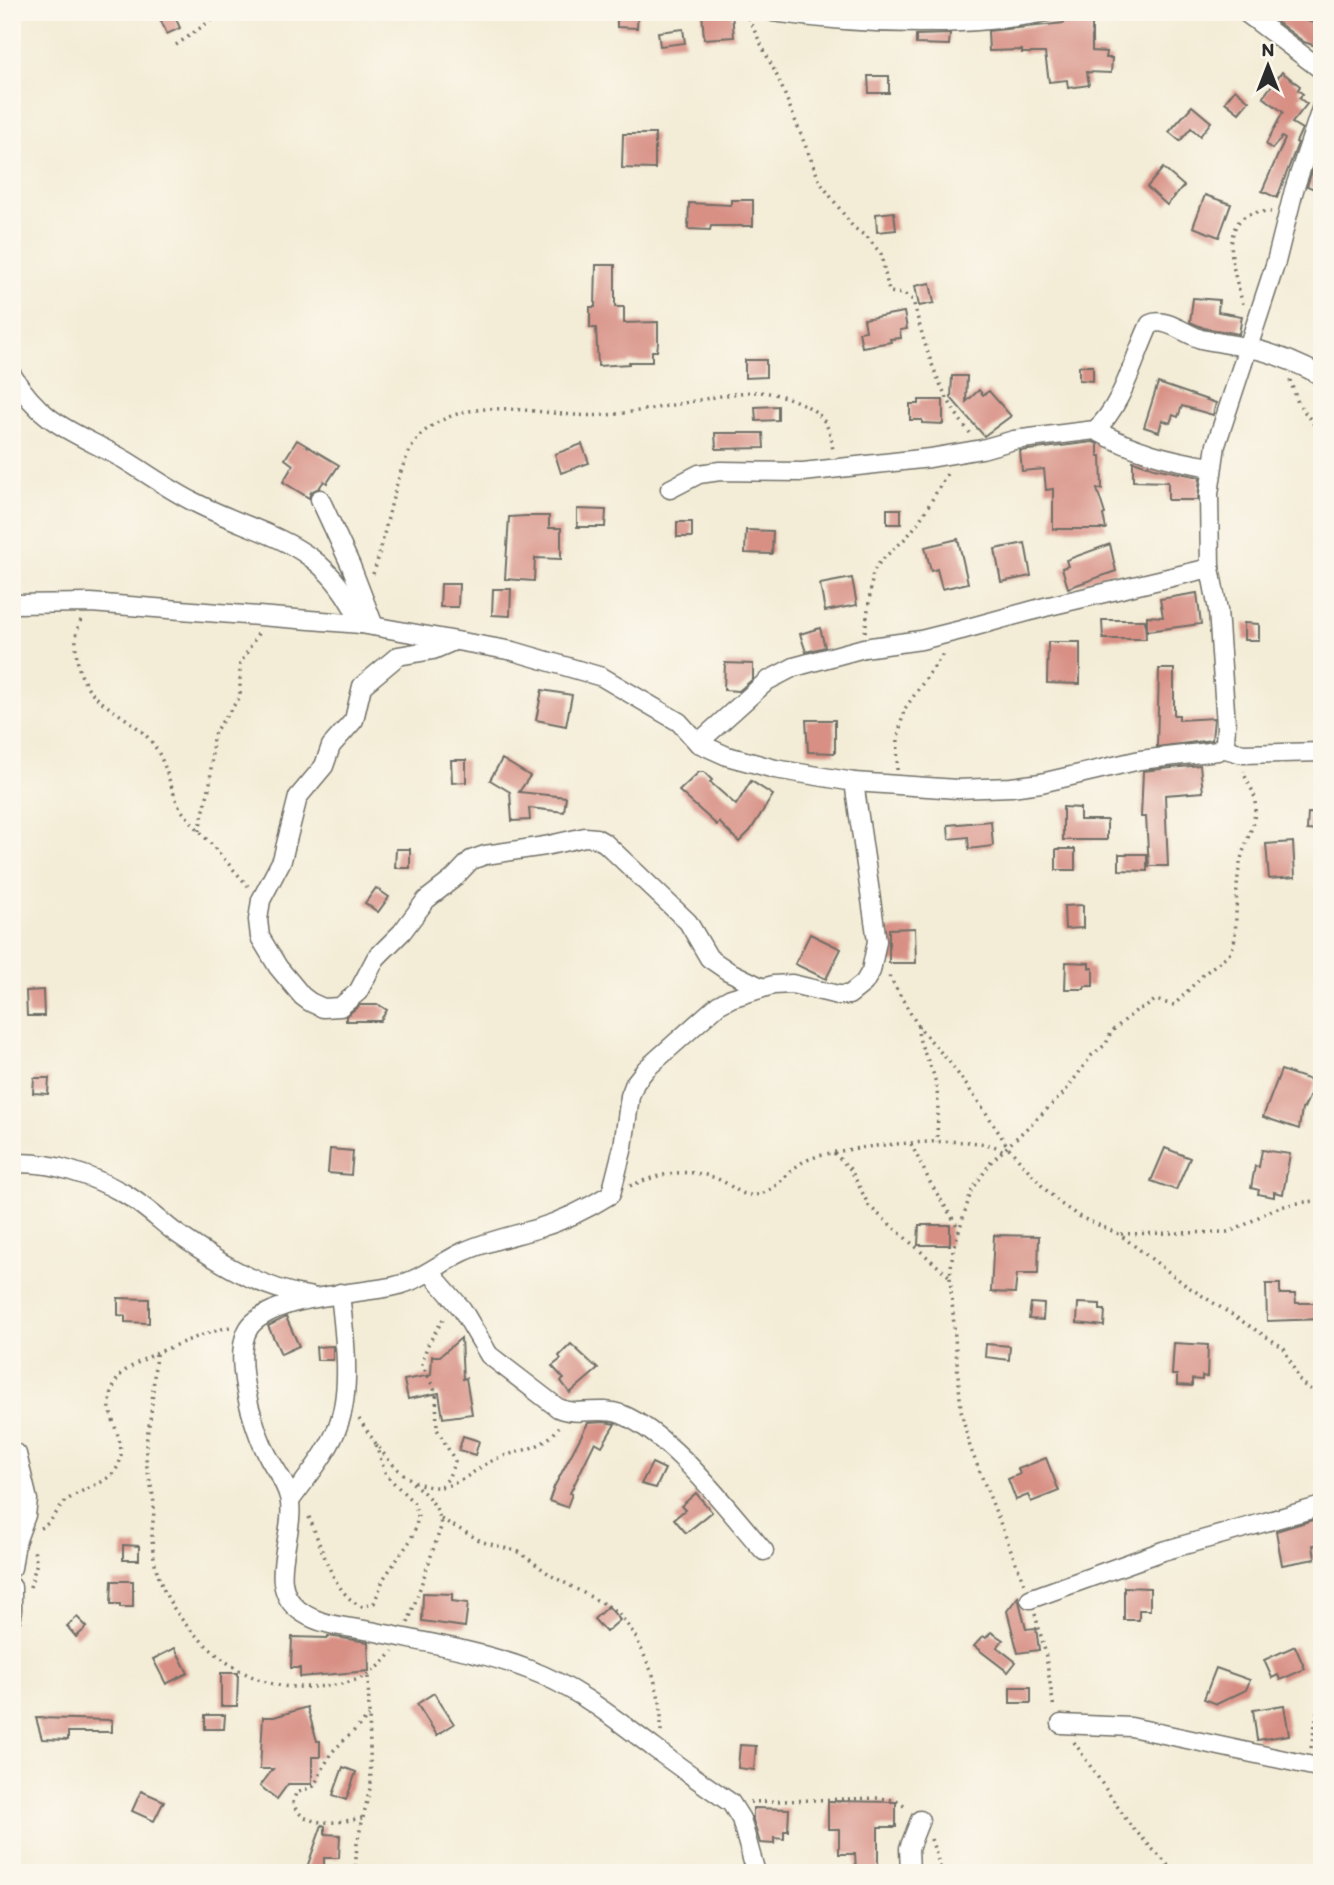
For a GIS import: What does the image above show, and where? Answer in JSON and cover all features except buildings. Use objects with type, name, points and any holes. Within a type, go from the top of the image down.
[{"type":"street","points":[[773,12],[836,21],[924,23],[970,22],[1047,12]]},
{"type":"street","points":[[1245,12],[1322,70]]},
{"type":"street","points":[[12,604],[91,603],[368,625],[513,651],[602,677],[679,722],[698,743],[750,764],[854,782],[896,787],[957,789],[1011,787],[1140,761],[1213,753],[1222,748],[1226,735],[1218,610],[1210,568],[1211,467],[1322,106]]},
{"type":"street","points":[[1096,430],[1126,379],[1150,324],[1163,322],[1203,339],[1250,340],[1322,376]]},
{"type":"street","points":[[12,375],[31,402],[59,426],[114,454],[193,502],[276,536],[309,555],[340,587],[368,625]]},
{"type":"street","points":[[670,489],[699,474],[720,471],[789,474],[835,469],[961,453],[1024,439],[1096,430],[1117,442],[1153,456],[1211,467]]},
{"type":"street","points":[[320,499],[363,595],[368,625]]},
{"type":"street","points":[[698,743],[767,681],[794,667],[864,648],[961,630],[1056,604],[1210,568]]},
{"type":"street","points":[[454,641],[433,650],[398,656],[362,686],[355,720],[331,746],[324,766],[298,797],[282,860],[261,900],[258,920],[260,937],[278,967],[302,996],[323,1008],[340,1007],[358,992],[376,958],[402,932],[426,900],[453,879],[471,860],[577,838],[596,838],[605,843],[688,922],[709,958],[761,987]]},
{"type":"street","points":[[1222,748],[1243,754],[1322,752]]},
{"type":"street","points":[[295,1495],[267,1455],[246,1399],[244,1337],[251,1323],[281,1308],[315,1298],[395,1286],[430,1272],[462,1252],[573,1216],[611,1194],[623,1147],[630,1096],[635,1083],[660,1055],[718,1004],[761,987],[792,984],[820,992],[849,995],[864,983],[877,953],[877,932],[854,782]]},
{"type":"street","points":[[12,1164],[24,1163],[64,1169],[96,1181],[124,1194],[192,1243],[237,1271],[277,1290],[315,1298]]},
{"type":"street","points":[[430,1272],[453,1296],[489,1355],[558,1408],[568,1412],[603,1409],[623,1415],[641,1425],[669,1447],[696,1474],[764,1552]]},
{"type":"street","points":[[340,1293],[345,1396],[340,1422],[330,1443],[295,1495],[283,1581],[286,1594],[299,1612],[321,1623],[495,1659],[529,1669],[564,1684],[730,1803],[741,1819],[756,1873]]},
{"type":"street","points":[[12,1568],[28,1500],[17,1454]]},
{"type":"street","points":[[1030,1599],[1163,1551],[1322,1506]]},
{"type":"street","points":[[12,1587],[13,1614]]},
{"type":"street","points":[[1061,1724],[1132,1727],[1315,1766]]},
{"type":"street","points":[[910,1873],[909,1847],[920,1821]]},
{"type":"path","points":[[176,45],[223,12]]},
{"type":"path","points":[[745,12],[779,80],[820,182],[853,227],[881,254],[887,290],[893,294],[908,296],[912,300],[931,366],[950,404],[982,449]]},
{"type":"path","points":[[1250,340],[1232,265],[1231,240],[1238,224],[1247,214],[1260,211],[1288,216]]},
{"type":"path","points":[[1286,377],[1293,385],[1298,402],[1322,435]]},
{"type":"path","points":[[363,595],[379,559],[400,470],[413,447],[422,433],[437,423],[470,410],[511,408],[571,415],[603,415],[731,394],[768,393],[796,402],[820,415],[831,436],[835,469]]},
{"type":"path","points":[[864,648],[873,572],[877,564],[900,545],[912,530],[961,453]]},
{"type":"path","points":[[91,603],[76,632],[75,646],[81,679],[100,701],[149,738],[163,762],[173,796],[181,810],[261,900]]},
{"type":"path","points":[[199,831],[207,799],[213,737],[240,697],[239,672],[243,655],[271,616]]},
{"type":"path","points":[[896,787],[898,737],[904,710],[961,630]]},
{"type":"path","points":[[1175,1873],[1130,1825],[1061,1724],[1053,1706],[1045,1651],[1030,1599],[970,1447],[961,1410],[950,1277],[958,1228],[979,1177],[1064,1093],[1092,1055],[1106,1044],[1111,1032],[1138,1009],[1155,1000],[1174,1005],[1204,974],[1229,954],[1236,936],[1238,879],[1242,856],[1254,825],[1256,797],[1245,780],[1243,754]]},
{"type":"path","points":[[877,953],[918,1026],[951,1064],[985,1111],[1006,1149],[1061,1204],[1080,1217],[1119,1234],[1187,1286],[1284,1348],[1300,1382],[1322,1398]]},
{"type":"path","points":[[918,1026],[918,1035],[936,1081],[937,1142]]},
{"type":"path","points":[[611,1194],[634,1184],[681,1172],[696,1172],[709,1175],[749,1196],[762,1194],[802,1162],[834,1153],[937,1142],[975,1142],[1006,1149]]},
{"type":"path","points":[[911,1144],[958,1228]]},
{"type":"path","points":[[834,1153],[851,1170],[869,1206],[950,1277]]},
{"type":"path","points":[[1119,1234],[1227,1232],[1239,1230],[1271,1210],[1290,1204],[1322,1201]]},
{"type":"path","points":[[440,1487],[449,1479],[455,1461],[437,1429],[436,1393],[424,1369],[422,1356],[446,1316],[453,1296]]},
{"type":"path","points":[[33,1532],[51,1522],[63,1503],[72,1496],[104,1480],[117,1469],[121,1457],[110,1405],[118,1378],[130,1366],[220,1329],[251,1323]]},
{"type":"path","points":[[156,1354],[146,1462],[153,1490],[152,1533],[156,1572],[162,1590],[178,1615],[200,1640],[223,1660],[266,1682],[286,1687],[347,1683],[368,1676],[384,1663],[403,1638],[439,1534],[441,1519]]},
{"type":"path","points":[[345,1396],[374,1440],[409,1480],[430,1498],[441,1519],[483,1542],[519,1552],[552,1576],[617,1611],[635,1635],[658,1690],[661,1753]]},
{"type":"path","points":[[409,1480],[440,1487],[454,1484],[499,1458],[538,1447],[557,1430],[568,1412]]},
{"type":"path","points":[[295,1495],[306,1511],[336,1581],[356,1604],[369,1606],[374,1603],[384,1578],[410,1541],[418,1516],[414,1503],[386,1475],[374,1440]]},
{"type":"path","points":[[13,1614],[33,1583],[36,1551],[31,1542]]},
{"type":"path","points":[[355,1873],[357,1843],[371,1784],[368,1676]]},
{"type":"path","points":[[1315,1766],[1322,1683]]},
{"type":"path","points":[[363,1818],[318,1822],[299,1814],[293,1803],[296,1793],[314,1786],[331,1754],[369,1716]]},
{"type":"path","points":[[730,1803],[878,1798],[895,1800],[920,1821],[935,1849],[942,1873]]},
{"type":"path","points":[[12,1849],[22,1873]]}]
